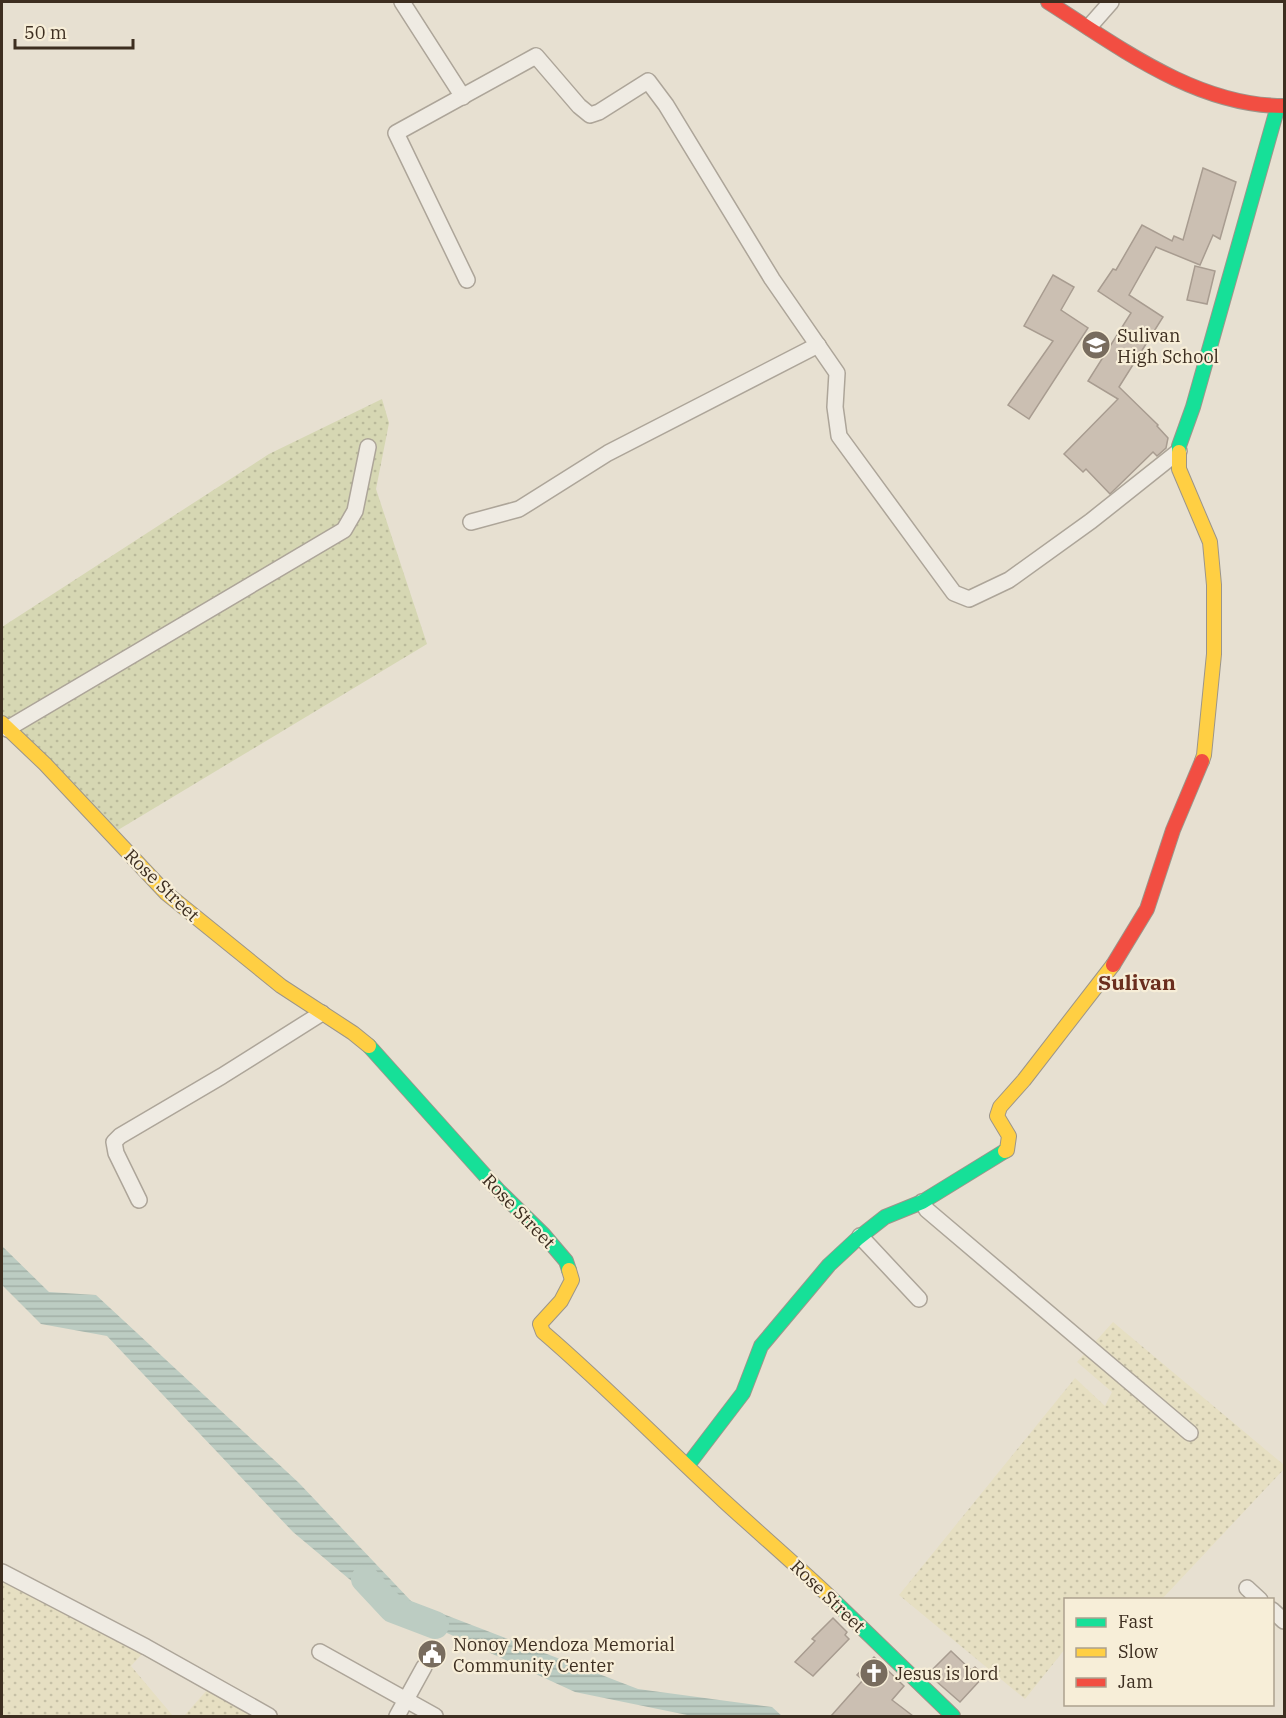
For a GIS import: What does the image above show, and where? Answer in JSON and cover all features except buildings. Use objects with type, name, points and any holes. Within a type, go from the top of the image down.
[{"type":"street","points":[[402,2],[463,97]]},
{"type":"street","points":[[688,1465],[743,1393],[761,1346],[829,1265],[860,1236],[885,1217],[922,1202],[1007,1150],[1009,1136],[998,1116],[1000,1107],[1024,1080],[1113,966],[1147,909],[1173,830],[1204,755],[1214,654],[1214,585],[1210,542],[1179,469],[1179,451],[1281,106],[1232,100],[1185,83],[1129,53],[1048,2]]},
{"type":"street","points":[[1089,27],[1111,2]]},
{"type":"street","points":[[467,280],[396,133],[536,56],[579,106],[590,115],[599,112],[648,81],[666,105],[772,279],[837,373],[835,407],[839,436],[954,593],[969,599],[1009,580],[1091,521],[1179,451]]},
{"type":"street","points":[[471,522],[519,509],[608,453],[818,345]]},
{"type":"street","points":[[4,726],[344,530],[355,511],[368,447]]},
{"type":"street","name":"Rose Street","points":[[4,726],[45,764],[166,893],[271,979],[353,1033],[376,1052],[499,1191],[543,1234],[566,1261],[572,1280],[561,1301],[540,1324],[543,1332],[594,1376],[724,1501],[790,1559],[953,1716]]},
{"type":"street","points":[[139,1200],[116,1153],[114,1142],[322,1013]]},
{"type":"street","points":[[922,1202],[927,1210],[1190,1433]]},
{"type":"street","points":[[860,1236],[919,1299]]},
{"type":"street","points":[[2,1572],[147,1647],[269,1716]]},
{"type":"street","points":[[1247,1588],[1259,1598]]},
{"type":"street","points":[[320,1652],[435,1716]]},
{"type":"street","points":[[397,1716],[424,1667]]},
{"type":"shaded area","points":[[2,1246],[49,1292],[96,1295],[299,1483],[412,1602],[638,1689],[772,1707],[782,1716],[692,1716],[575,1692],[373,1599],[293,1532],[107,1336],[41,1324],[2,1285]]},
{"type":"shaded area","points":[[1113,1322],[1284,1465],[1284,1469],[1163,1598],[1064,1598],[1064,1650],[1025,1699],[899,1595],[1075,1378],[1105,1406],[1112,1392],[1077,1362]]},
{"type":"shaded area","points":[[2,1579],[142,1654],[131,1666],[173,1716],[2,1716]]},
{"type":"shaded area","points":[[208,1689],[258,1716],[184,1716]]},
{"type":"green space","points":[[382,399],[389,423],[376,489],[427,644],[118,830],[18,731],[346,536],[349,508],[338,526],[7,721],[2,715],[2,627],[269,454]]},
{"type":"waterway","points":[[365,1579],[393,1609],[435,1625]]},
{"type":"traffic: fast","points":[[1179,452],[1278,106]]},
{"type":"traffic: fast","points":[[369,1046],[499,1191],[543,1234],[566,1261],[569,1270]]},
{"type":"traffic: fast","points":[[688,1465],[743,1393],[761,1346],[829,1265],[885,1217],[922,1202],[1005,1151]]},
{"type":"traffic: fast","points":[[830,1597],[953,1716]]},
{"type":"traffic: slow","points":[[1179,452],[1179,469],[1210,542],[1214,585],[1214,654],[1202,761]]},
{"type":"traffic: slow","points":[[2,723],[45,764],[166,893],[281,986],[369,1046]]},
{"type":"traffic: slow","points":[[1005,1151],[1009,1136],[997,1116],[1000,1107],[1024,1080],[1113,965]]},
{"type":"traffic: slow","points":[[569,1270],[572,1280],[561,1301],[540,1324],[543,1332],[830,1597]]},
{"type":"traffic: jam","points":[[1048,2],[1131,55],[1189,85],[1220,96],[1252,103],[1284,106]]},
{"type":"traffic: jam","points":[[1113,965],[1147,909],[1173,830],[1202,761]]},
{"type":"place","name":"Sulivan High School","points":[[1096,345]]},
{"type":"place","name":"Nonoy Mendoza Memorial Community Center","points":[[432,1654]]},
{"type":"place","name":"Jesus is lord","points":[[874,1673]]},
{"type":"district","name":"Sulivan","points":[[1137,982]]}]
